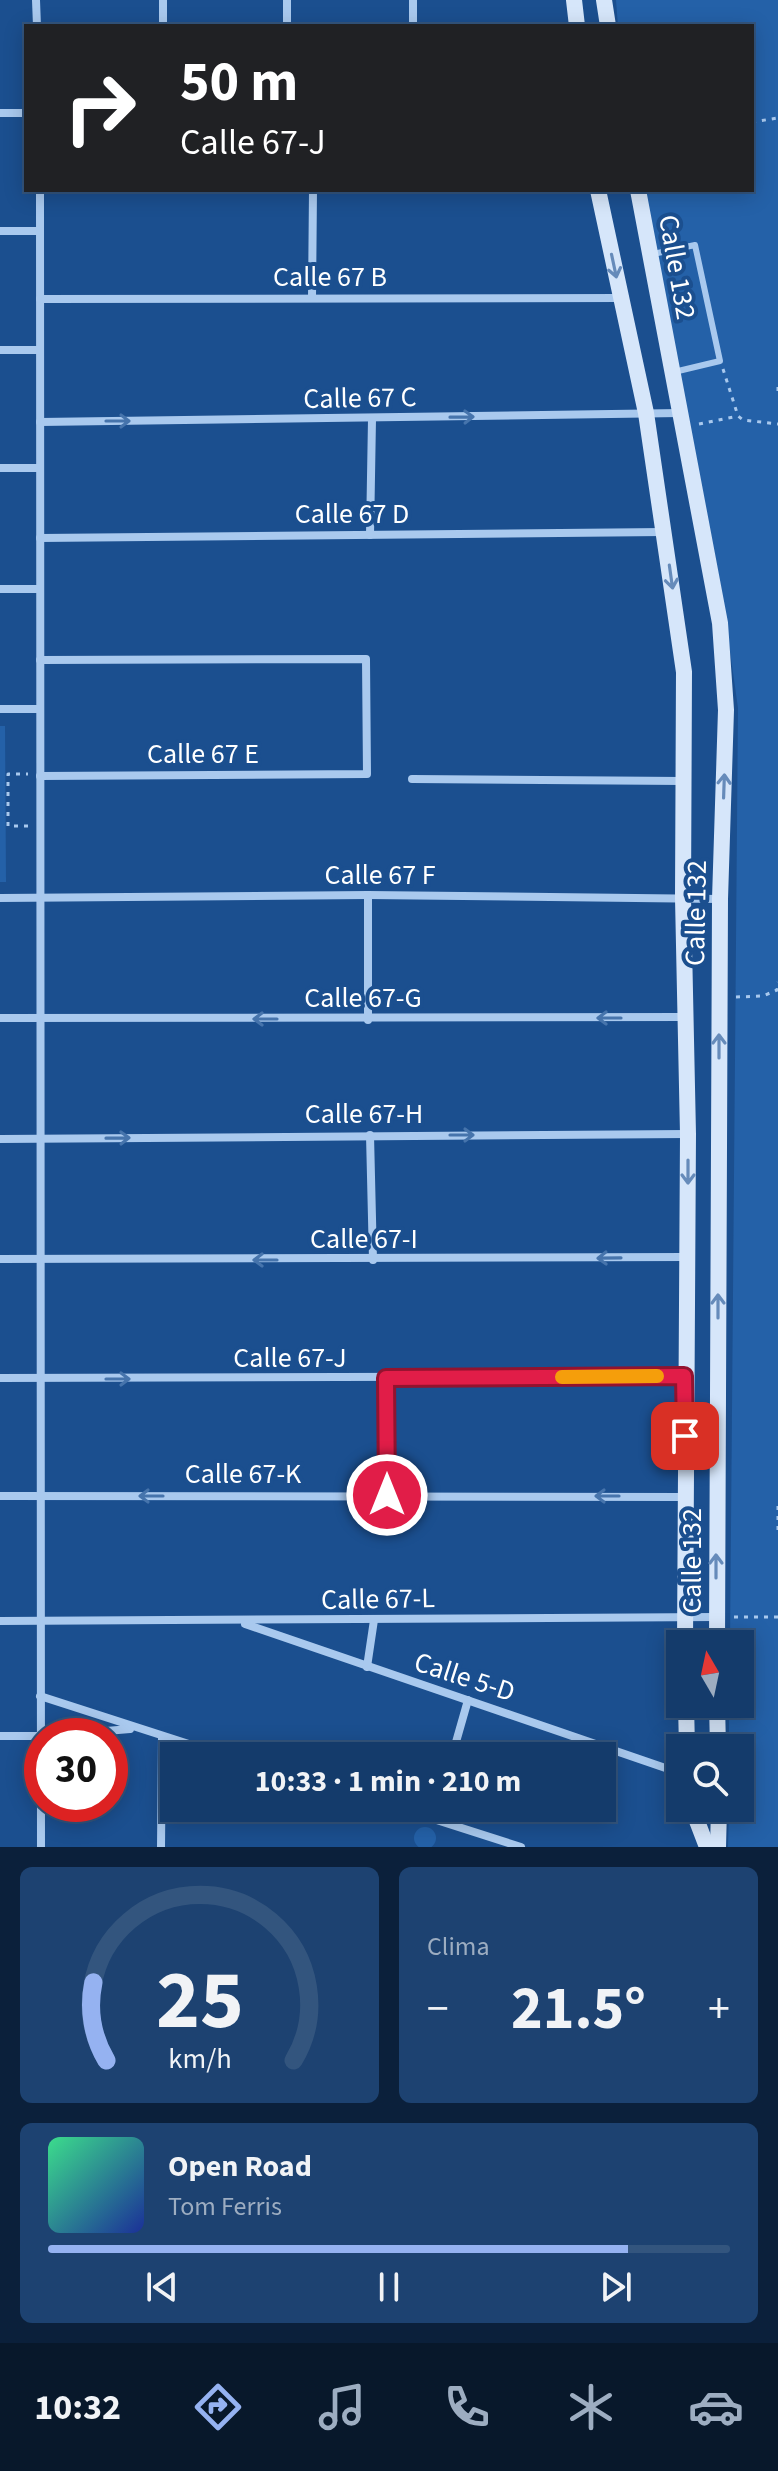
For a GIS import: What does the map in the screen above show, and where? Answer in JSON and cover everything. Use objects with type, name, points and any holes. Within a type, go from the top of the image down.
[{"type":"street","points":[[36,0],[37,24]]},
{"type":"street","points":[[163,0],[163,24]]},
{"type":"street","points":[[287,0],[287,24]]},
{"type":"street","points":[[413,0],[413,24]]},
{"type":"street","points":[[574,0],[577,24]]},
{"type":"street","points":[[604,0],[608,24]]},
{"type":"street","points":[[0,113],[24,113]]},
{"type":"street","points":[[40,192],[42,1718]]},
{"type":"street","points":[[312,298],[313,192]]},
{"type":"street","name":"Calle 132","points":[[598,192],[646,413],[684,672],[686,781],[683,898],[688,1134],[684,1376],[685,1630]]},
{"type":"street","name":"Calle 132","points":[[638,192],[720,623],[726,710],[720,899],[724,1617],[721,1630]]},
{"type":"street","points":[[0,231],[40,231]]},
{"type":"street","name":"Calle 67 B","points":[[40,299],[621,298]]},
{"type":"street","points":[[0,350],[40,350]]},
{"type":"street","name":"Calle 67 C","points":[[40,422],[646,413],[681,420]]},
{"type":"street","points":[[370,535],[372,419]]},
{"type":"street","points":[[0,468],[40,468]]},
{"type":"street","name":"Calle 67 D","points":[[40,538],[665,532]]},
{"type":"street","points":[[0,589],[40,589]]},
{"type":"street","name":"Calle 67 E","points":[[40,660],[366,659],[367,774],[40,776]]},
{"type":"street","points":[[0,709],[40,709]]},
{"type":"street","points":[[412,779],[686,781]]},
{"type":"street","points":[[368,895],[368,1020]]},
{"type":"street","name":"Calle 67 F","points":[[0,898],[368,895],[720,899]]},
{"type":"street","name":"Calle 67-G","points":[[0,1018],[368,1020],[687,1017]]},
{"type":"street","name":"Calle 67-H","points":[[40,1139],[688,1134]]},
{"type":"street","points":[[370,1135],[373,1260]]},
{"type":"street","points":[[0,1139],[40,1139]]},
{"type":"street","name":"Calle 67-I","points":[[0,1259],[687,1257]]},
{"type":"street","name":"Calle 67-J","points":[[0,1378],[684,1376]]},
{"type":"street","points":[[386,1378],[387,1495]]},
{"type":"street","name":"Calle 67-K","points":[[0,1496],[685,1497]]},
{"type":"street","name":"Calle 67-L","points":[[40,1621],[724,1617]]},
{"type":"street","points":[[367,1667],[374,1620]]},
{"type":"street","points":[[0,1621],[40,1621]]},
{"type":"street","name":"Calle 5-D","points":[[237,1622],[666,1768]]},
{"type":"street","points":[[40,1696],[179,1742]]},
{"type":"street","points":[[456,1742],[468,1700]]},
{"type":"street","points":[[128,1729],[137,1728]]},
{"type":"street","points":[[0,1736],[24,1736]]},
{"type":"street","points":[[161,1847],[162,1737]]},
{"type":"street","points":[[41,1822],[41,1847]]},
{"type":"street","points":[[444,1822],[521,1847]]},
{"type":"street","points":[[697,1822],[707,1847]]},
{"type":"street","points":[[718,1847],[719,1822]]},
{"type":"lane","points":[[650,255],[695,245],[720,361],[671,372]]},
{"type":"path","points":[[754,122],[778,118]]},
{"type":"path","points":[[720,361],[738,416],[743,420],[778,424]]},
{"type":"path","points":[[778,387],[778,397]]},
{"type":"path","points":[[681,420],[738,416]]},
{"type":"path","points":[[28,774],[8,774],[8,826],[28,826]]},
{"type":"path","points":[[739,997],[773,992],[778,982]]},
{"type":"path","points":[[778,1506],[778,1536]]},
{"type":"path","points":[[724,1617],[778,1617]]},
{"type":"shaded area","points":[[616,0],[778,0],[778,1847],[728,1847],[729,1822],[754,1822],[754,1734],[729,1734],[729,1718],[754,1718],[754,1630],[730,1630],[738,708],[721,587],[645,192],[754,192],[754,24],[618,24]]},
{"type":"shaded area","points":[[0,726],[5,726],[6,882],[0,882]]},
{"type":"shaded area","points":[[425,1827],[435,1834],[433,1846],[417,1846],[414,1838],[417,1830]]},
{"type":"slow traffic","points":[[562,1377],[657,1376]]},
{"type":"route","points":[[387,1495],[386,1378],[684,1376],[685,1436]]}]
